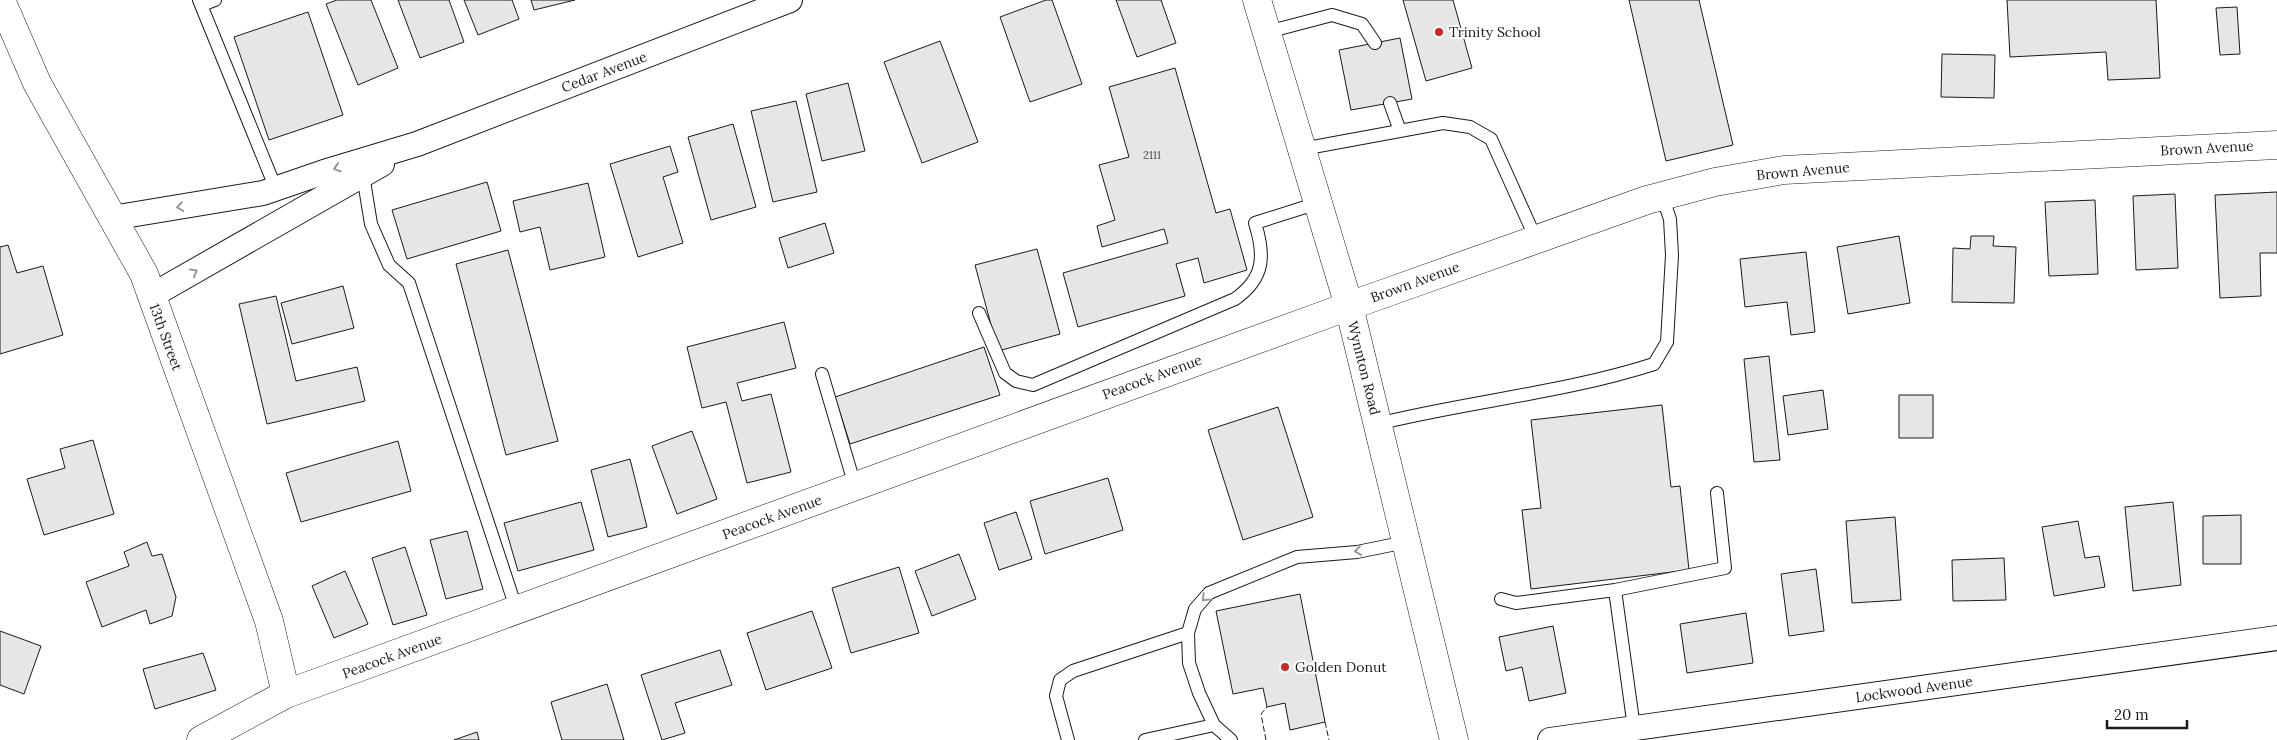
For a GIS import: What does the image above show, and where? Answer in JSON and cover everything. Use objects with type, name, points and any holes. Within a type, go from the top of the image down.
[{"type":"street","name":"13th Street","points":[[1,0],[37,84],[144,274],[269,622],[286,694]]},
{"type":"street","name":"Cedar Avenue","points":[[417,144],[790,0]]},
{"type":"street","name":"Wynnton Road","points":[[1257,0],[1349,306],[1454,740]]},
{"type":"street","points":[[112,218],[263,193],[324,172],[417,144]]},
{"type":"street","points":[[151,296],[417,144]]},
{"type":"street","name":"Brown Avenue","points":[[1349,306],[1662,196],[1715,182],[1784,170],[2277,145]]},
{"type":"street","name":"Peacock Avenue","points":[[201,740],[286,694],[1349,306]]},
{"type":"street","name":"Lockwood Avenue","points":[[1550,740],[2277,638]]},
{"type":"lane","points":[[215,0],[200,3],[276,189]]},
{"type":"lane","points":[[1267,32],[1332,15],[1362,24],[1375,43]]},
{"type":"lane","points":[[1390,103],[1400,131]]},
{"type":"lane","points":[[1302,149],[1443,123],[1470,127],[1491,140],[1536,239]]},
{"type":"lane","points":[[364,175],[371,224],[389,265],[410,283],[517,611]]},
{"type":"lane","points":[[1377,424],[1425,412],[1565,387],[1654,364],[1668,342],[1672,255],[1670,219],[1662,196]]},
{"type":"lane","points":[[979,313],[1005,373],[1016,380],[1033,385],[1235,299],[1247,290],[1259,268],[1262,245],[1255,223],[1318,203]]},
{"type":"lane","points":[[822,374],[855,486]]},
{"type":"lane","points":[[1500,599],[1516,603],[1615,590],[1725,568],[1716,492]]},
{"type":"lane","points":[[1231,740],[1214,725],[1199,693],[1189,664],[1188,633],[1195,609],[1208,593],[1298,557],[1357,552],[1406,542]]},
{"type":"lane","points":[[1615,590],[1634,728]]},
{"type":"lane","points":[[1068,740],[1056,696],[1060,680],[1073,671],[1188,633]]},
{"type":"lane","points":[[1145,740],[1214,725]]},
{"type":"building","points":[[337,0],[371,0],[398,68],[358,85],[326,4]]},
{"type":"building","points":[[398,0],[449,0],[464,42],[420,58]]},
{"type":"building","points":[[464,0],[512,0],[519,19],[478,35]]},
{"type":"building","points":[[531,0],[575,0],[534,10]]},
{"type":"building","points":[[1046,0],[1052,0],[1082,84],[1030,102],[1000,17]]},
{"type":"building","points":[[1116,0],[1161,0],[1176,43],[1137,57]]},
{"type":"building","points":[[1403,0],[1453,0],[1472,68],[1426,81]]},
{"type":"building","points":[[1629,0],[1699,0],[1733,145],[1666,161]]},
{"type":"building","points":[[2007,0],[2156,0],[2160,78],[2108,80],[2106,52],[2010,57]]},
{"type":"building","points":[[2237,7],[2240,54],[2220,55],[2216,8]]},
{"type":"building","points":[[308,12],[343,115],[269,140],[234,37]]},
{"type":"building","points":[[1400,38],[1412,99],[1351,110],[1339,50]]},
{"type":"building","points":[[940,41],[978,142],[922,163],[884,62]]},
{"type":"building","points":[[1942,54],[1995,55],[1994,98],[1941,97]]},
{"type":"building","points":[[1175,68],[1216,213],[1230,209],[1247,270],[1204,283],[1198,258],[1176,264],[1185,296],[1078,327],[1063,273],[1168,243],[1164,229],[1102,247],[1097,226],[1115,220],[1099,165],[1129,157],[1109,87]]},
{"type":"building","points":[[848,83],[865,151],[822,161],[806,94]]},
{"type":"building","points":[[796,101],[817,192],[773,202],[751,111]]},
{"type":"building","points":[[733,124],[756,207],[711,220],[688,137]]},
{"type":"building","points":[[670,146],[678,172],[663,177],[683,243],[638,257],[610,164]]},
{"type":"building","points":[[487,182],[501,231],[407,259],[392,210]]},
{"type":"building","points":[[588,183],[605,257],[550,270],[540,227],[520,232],[513,201]]},
{"type":"building","points":[[2277,192],[2277,253],[2260,253],[2261,296],[2220,298],[2215,195]]},
{"type":"building","points":[[2175,194],[2178,268],[2136,270],[2133,196]]},
{"type":"building","points":[[2095,200],[2098,274],[2049,276],[2045,202]]},
{"type":"building","points":[[825,223],[834,253],[788,268],[779,238]]},
{"type":"building","points":[[1899,236],[1910,303],[1848,314],[1837,247]]},
{"type":"building","points":[[1971,236],[1994,236],[1993,246],[2016,247],[2014,303],[1952,302],[1953,248],[1970,249]]},
{"type":"building","points":[[8,245],[17,273],[43,266],[63,335],[0,354],[0,247]]},
{"type":"building","points":[[1037,249],[1060,334],[998,351],[975,265]]},
{"type":"building","points":[[508,250],[558,441],[506,455],[456,264]]},
{"type":"building","points":[[1806,252],[1815,332],[1791,335],[1787,302],[1745,307],[1740,259]]},
{"type":"building","points":[[343,286],[354,328],[292,344],[281,303]]},
{"type":"building","points":[[276,296],[296,381],[357,367],[365,401],[267,424],[239,304]]},
{"type":"building","points":[[784,322],[796,368],[737,383],[742,401],[771,394],[791,472],[747,483],[726,402],[702,408],[687,347]]},
{"type":"building","points":[[984,347],[1000,395],[850,444],[835,397]]},
{"type":"building","points":[[1769,356],[1780,460],[1754,462],[1744,359]]},
{"type":"building","points":[[1823,390],[1828,429],[1788,435],[1783,396]]},
{"type":"building","points":[[1899,395],[1933,395],[1933,438],[1899,438]]},
{"type":"building","points":[[1662,405],[1671,487],[1680,486],[1689,570],[1531,589],[1522,510],[1541,508],[1531,420]]},
{"type":"building","points":[[1278,407],[1313,517],[1243,540],[1208,430]]},
{"type":"building","points":[[692,431],[717,499],[677,514],[652,446]]},
{"type":"building","points":[[93,440],[114,514],[44,535],[27,479],[65,468],[60,449]]},
{"type":"building","points":[[398,441],[411,491],[301,522],[286,473]]},
{"type":"building","points":[[630,459],[647,527],[608,537],[591,470]]},
{"type":"building","points":[[1108,478],[1123,530],[1045,554],[1030,501]]},
{"type":"building","points":[[581,502],[594,550],[518,571],[504,523]]},
{"type":"building","points":[[2173,502],[2181,585],[2133,591],[2125,507]]},
{"type":"building","points":[[1016,512],[1032,559],[999,570],[984,523]]},
{"type":"building","points":[[2241,515],[2241,564],[2203,564],[2203,516]]},
{"type":"building","points":[[1895,517],[1901,600],[1852,603],[1846,521]]},
{"type":"building","points":[[2078,521],[2085,558],[2099,556],[2105,587],[2054,596],[2042,527]]},
{"type":"building","points":[[467,531],[483,589],[446,599],[430,540]]},
{"type":"building","points":[[147,542],[152,556],[162,554],[176,597],[172,616],[150,624],[146,610],[102,627],[86,582],[129,566],[124,552]]},
{"type":"building","points":[[405,547],[427,615],[393,625],[372,558]]},
{"type":"building","points":[[959,554],[976,599],[932,616],[915,571]]},
{"type":"building","points":[[2004,558],[2006,600],[1953,601],[1952,560]]},
{"type":"building","points":[[899,567],[919,633],[851,653],[832,588]]},
{"type":"building","points":[[1816,569],[1824,631],[1789,636],[1781,574]]},
{"type":"building","points":[[345,571],[368,624],[334,638],[312,586]]},
{"type":"building","points":[[1300,594],[1325,722],[1290,730],[1285,703],[1267,707],[1263,688],[1233,694],[1216,611]]},
{"type":"building","points":[[812,611],[832,668],[766,690],[747,633]]},
{"type":"building","points":[[1746,613],[1753,663],[1687,673],[1680,624]]},
{"type":"building","points":[[1553,626],[1566,693],[1529,701],[1522,667],[1506,671],[1499,637]]},
{"type":"building","points":[[0,631],[41,646],[24,694],[0,685]]},
{"type":"building","points":[[720,650],[732,685],[675,703],[685,733],[662,740],[641,675]]},
{"type":"building","points":[[203,653],[216,690],[155,709],[143,669]]},
{"type":"building","points":[[607,684],[624,740],[562,740],[551,702]]},
{"type":"building","points":[[477,732],[479,740],[454,740]]},
{"type":"fence","points":[[1266,740],[1261,714],[1267,707]]},
{"type":"fence","points":[[1325,722],[1329,740]]},
{"type":"place","name":"Trinity School","points":[[1439,32]]},
{"type":"place","name":"Golden Donut","points":[[1285,667]]}]
